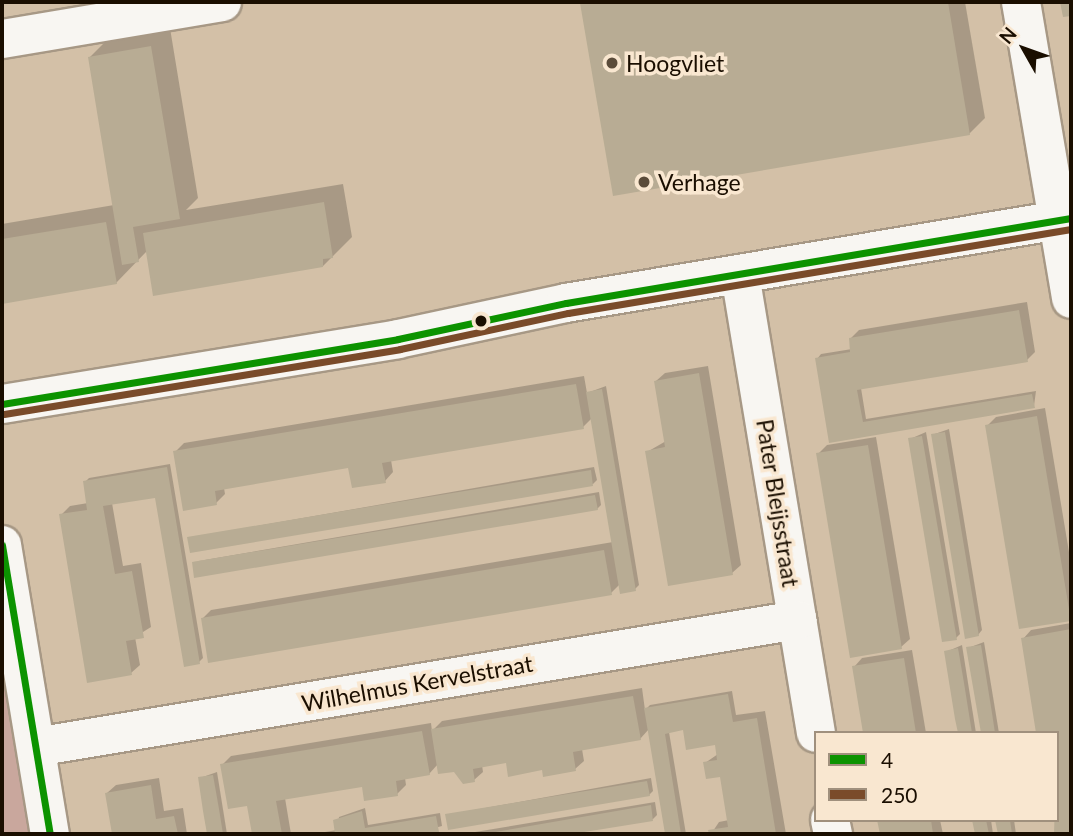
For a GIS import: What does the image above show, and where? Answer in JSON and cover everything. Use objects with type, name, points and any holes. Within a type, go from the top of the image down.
[{"type":"street","points":[[2,39],[222,2]]},
{"type":"street","points":[[1021,2],[1064,219],[1071,299]]},
{"type":"street","points":[[2,404],[398,339],[477,320],[1064,219]]},
{"type":"street","name":"Pater Bleijsstraat","points":[[740,274],[816,731]]},
{"type":"street","points":[[2,545],[50,834]]},
{"type":"street","name":"Wilhelmus Kervelstraat","points":[[36,747],[797,620]]},
{"type":"shaded area","points":[[2,644],[34,834],[2,834]]},
{"type":"building","points":[[948,2],[970,135],[613,196],[580,3]]},
{"type":"building","points":[[1060,2],[1071,2],[1071,16],[1063,17]]},
{"type":"building","points":[[151,46],[180,219],[133,227],[139,262],[122,265],[88,57]]},
{"type":"building","points":[[324,202],[333,258],[323,259],[323,267],[153,296],[143,233]]},
{"type":"building","points":[[106,222],[117,284],[2,304],[2,239]]},
{"type":"building","points":[[1019,310],[1028,362],[857,390],[863,422],[1032,394],[1035,408],[829,443],[815,358],[850,352],[849,338]]},
{"type":"building","points":[[699,373],[733,575],[668,586],[645,451],[665,447],[654,381]]},
{"type":"building","points":[[576,384],[584,429],[382,463],[386,483],[352,488],[348,468],[215,491],[217,505],[183,511],[173,451]]},
{"type":"building","points":[[602,389],[636,591],[620,594],[586,392]]},
{"type":"building","points":[[1037,416],[1071,621],[1019,629],[985,425]]},
{"type":"building","points":[[945,432],[979,636],[965,639],[931,434]]},
{"type":"building","points":[[922,436],[957,640],[942,642],[908,438]]},
{"type":"building","points":[[868,445],[902,649],[850,658],[816,453]]},
{"type":"building","points":[[167,467],[200,664],[184,667],[155,498],[103,506],[115,574],[132,571],[144,638],[126,641],[132,675],[87,683],[59,514],[87,510],[83,481]]},
{"type":"building","points":[[591,470],[593,486],[190,553],[187,537]]},
{"type":"building","points":[[595,495],[598,510],[194,578],[192,562]]},
{"type":"building","points":[[604,550],[612,595],[208,663],[201,618]]},
{"type":"building","points":[[1071,629],[1071,834],[1054,834],[1054,822],[1059,822],[1059,731],[1036,731],[1021,638]]},
{"type":"building","points":[[981,645],[995,731],[981,731],[966,647]]},
{"type":"building","points":[[958,648],[972,731],[958,731],[944,651]]},
{"type":"building","points":[[904,658],[916,731],[863,731],[852,666]]},
{"type":"building","points":[[728,694],[733,722],[757,718],[776,834],[709,834],[708,830],[728,827],[720,777],[706,779],[703,762],[717,760],[715,745],[686,750],[683,730],[665,734],[681,834],[665,834],[644,708]]},
{"type":"building","points":[[633,696],[641,740],[573,752],[576,771],[543,777],[542,770],[508,777],[506,763],[473,769],[475,782],[463,784],[454,772],[438,774],[431,729]]},
{"type":"building","points":[[422,731],[430,775],[396,781],[398,796],[364,801],[362,787],[276,801],[282,834],[252,834],[247,806],[228,809],[220,764]]},
{"type":"building","points":[[213,775],[223,834],[207,834],[203,811],[198,777]]},
{"type":"building","points":[[647,781],[650,796],[448,830],[445,814]]},
{"type":"building","points":[[151,785],[156,819],[174,816],[178,834],[112,834],[105,793]]},
{"type":"building","points":[[651,805],[653,821],[572,834],[484,834]]},
{"type":"building","points":[[362,811],[365,828],[436,816],[439,832],[335,834],[333,820]]},
{"type":"building","points":[[877,822],[931,822],[933,834],[880,834]]},
{"type":"building","points":[[972,822],[986,822],[989,834],[975,834]]},
{"type":"building","points":[[995,822],[1010,822],[1012,834],[998,834]]},
{"type":"transit line","name":"4","points":[[2,404],[398,339],[566,303],[1071,218]]},
{"type":"transit line","name":"250","points":[[4,414],[400,349],[568,313],[1071,229]]},
{"type":"transit line","name":"4","points":[[2,545],[50,834]]},
{"type":"place","name":"Hoogvliet","points":[[612,63]]},
{"type":"place","name":"Verhage","points":[[644,182]]}]
